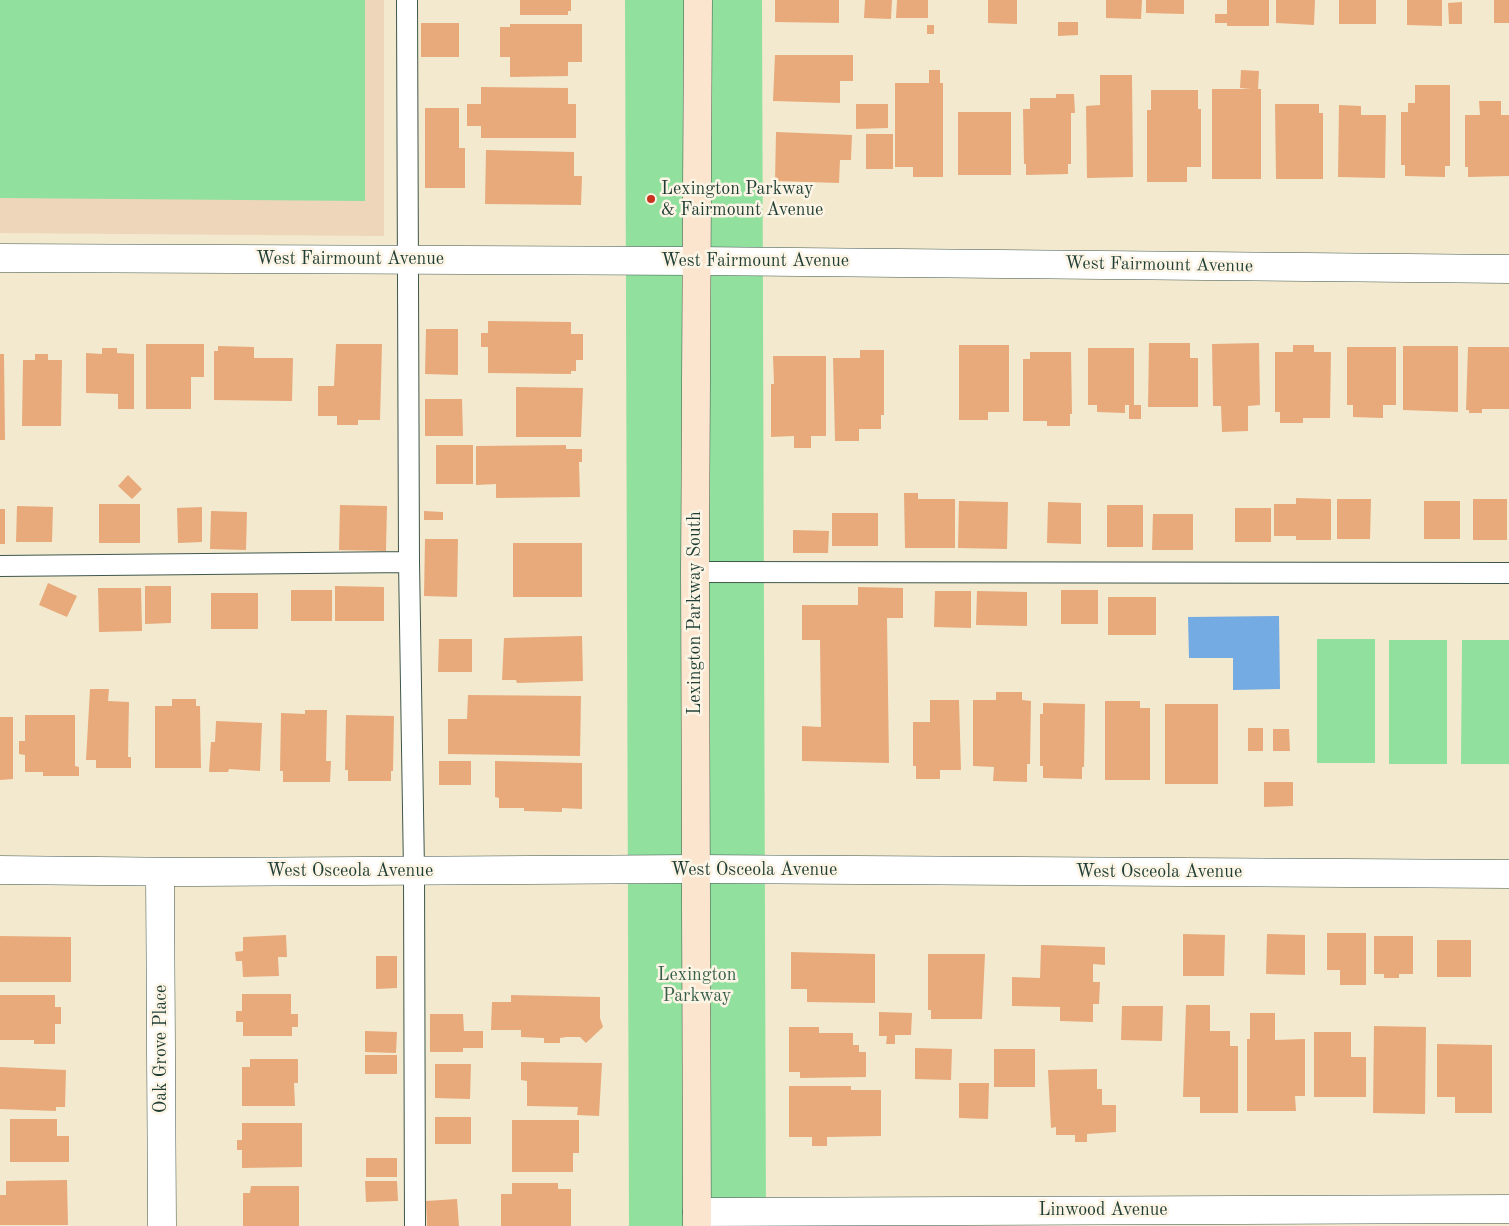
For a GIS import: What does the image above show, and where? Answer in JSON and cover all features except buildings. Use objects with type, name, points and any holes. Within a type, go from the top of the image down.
[{"type":"main road","name":"Lexington Parkway South","points":[[697,1219],[695,572],[698,0]]},
{"type":"street","name":"West Fairmount Avenue","points":[[0,258],[696,261],[1509,269]]},
{"type":"street","name":"West Osceola Avenue","points":[[0,870],[160,872],[695,869],[1509,874]]},
{"type":"street","name":"Oak Grove Place","points":[[160,872],[162,1226]]},
{"type":"street","name":"Linwood Avenue","points":[[697,1219],[1509,1209]]},
{"type":"lane","points":[[407,0],[409,562],[414,871],[415,1226]]},
{"type":"lane","points":[[0,566],[409,562]]},
{"type":"lane","points":[[695,572],[1509,572]]},
{"type":"shaded area","points":[[0,0],[384,0],[384,236],[0,233]]},
{"type":"green space","points":[[0,0],[365,0],[365,201],[0,198]]},
{"type":"green space","name":"Lexington Parkway","points":[[625,0],[762,0],[766,1226],[629,1226]]},
{"type":"green space","points":[[1317,639],[1375,639],[1375,763],[1317,763]]},
{"type":"green space","points":[[1389,640],[1447,640],[1447,764],[1389,764]]},
{"type":"green space","points":[[1462,640],[1509,640],[1509,764],[1461,764]]},
{"type":"water","points":[[1279,616],[1280,689],[1233,690],[1233,658],[1189,658],[1188,617]]},
{"type":"place","name":"Lexington Parkway & Fairmount Avenue","points":[[651,199]]}]
